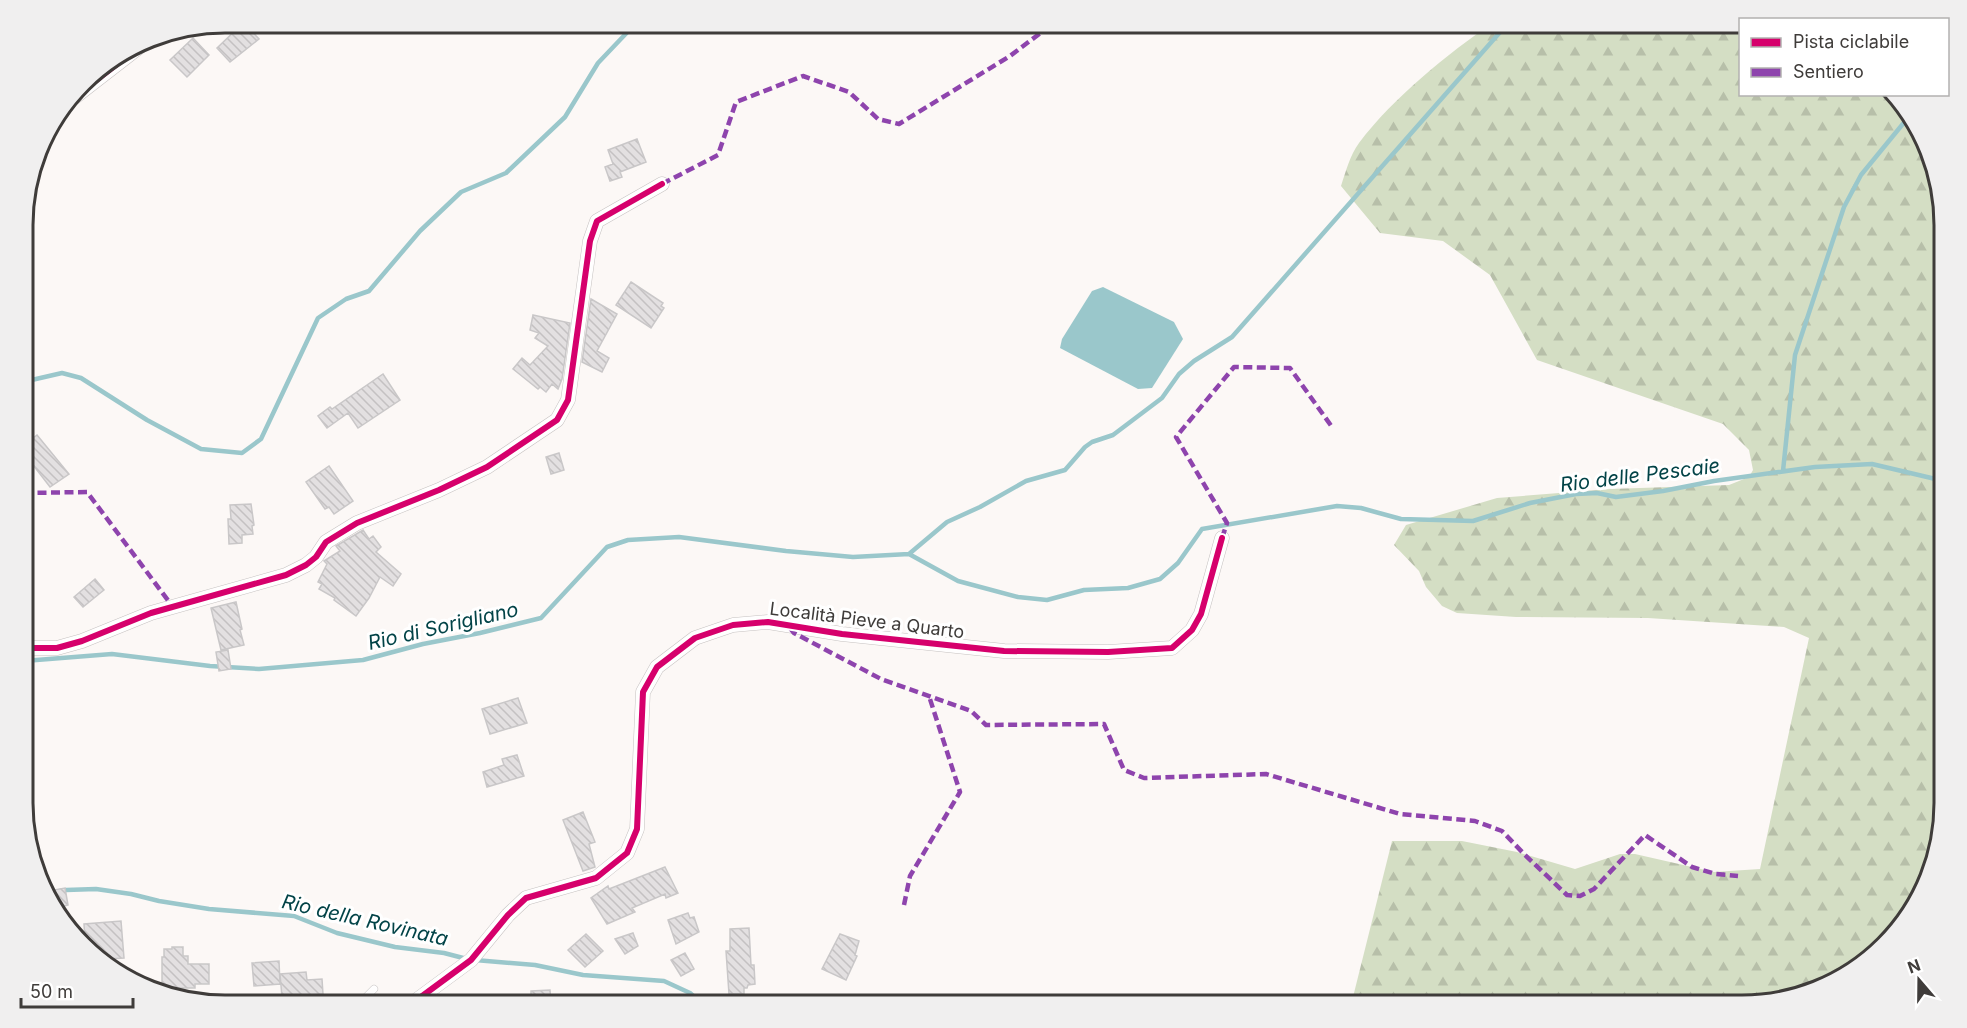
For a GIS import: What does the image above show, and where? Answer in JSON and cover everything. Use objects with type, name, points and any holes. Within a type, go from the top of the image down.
[{"type":"street","points":[[33,648],[57,648],[82,641],[151,613],[286,575],[306,565],[316,557],[326,542],[357,523],[439,490],[487,467],[557,420],[568,400],[590,241],[597,221],[662,184]]},
{"type":"street","name":"Località Pieve a Quarto","points":[[424,995],[471,960],[508,915],[526,898],[596,878],[627,853],[637,829],[643,692],[657,667],[695,638],[733,625],[768,622],[842,634],[1004,651],[1108,652],[1172,648],[1192,630],[1201,614],[1222,538]]},
{"type":"lane","points":[[368,995],[374,989]]},
{"type":"green space","points":[[1479,33],[1739,33],[1739,96],[1883,96],[1902,119],[1919,152],[1932,200],[1934,225],[1934,815],[1924,864],[1902,909],[1868,947],[1848,963],[1803,985],[1754,995],[1354,995],[1392,841],[1462,841],[1517,852],[1575,869],[1620,854],[1635,854],[1714,872],[1760,869],[1809,638],[1784,627],[1648,618],[1516,617],[1457,613],[1442,606],[1426,587],[1419,571],[1394,545],[1406,525],[1497,498],[1610,489],[1729,485],[1749,477],[1753,470],[1749,450],[1723,424],[1537,360],[1490,275],[1443,241],[1380,233],[1341,186],[1348,163],[1356,148],[1373,126],[1404,93]]},
{"type":"water","points":[[1103,287],[1174,322],[1183,339],[1152,388],[1138,389],[1060,348],[1062,339],[1092,291]]},
{"type":"building","points":[[233,33],[253,33],[259,39],[230,62],[217,48]]},
{"type":"building","points":[[193,38],[209,55],[187,77],[170,60]]},
{"type":"building","points":[[637,139],[646,162],[620,172],[622,177],[610,181],[605,167],[613,164],[608,150]]},
{"type":"building","points":[[631,282],[663,303],[661,306],[664,308],[651,328],[616,305]]},
{"type":"building","points":[[591,299],[617,314],[597,351],[609,358],[602,372],[582,362]]},
{"type":"building","points":[[533,315],[570,323],[562,379],[558,389],[552,384],[546,392],[540,387],[538,389],[513,369],[522,358],[530,365],[548,346],[535,338],[539,333],[530,330]]},
{"type":"building","points":[[383,374],[400,400],[358,428],[348,413],[327,428],[318,416]]},
{"type":"building","points":[[37,435],[69,474],[50,487],[33,465],[33,438]]},
{"type":"building","points":[[559,453],[564,470],[551,474],[546,457]]},
{"type":"building","points":[[329,466],[353,501],[334,514],[329,507],[325,509],[306,482]]},
{"type":"building","points":[[251,504],[253,534],[242,535],[242,543],[229,544],[230,505]]},
{"type":"building","points":[[363,530],[369,539],[373,536],[381,547],[376,552],[401,574],[393,586],[380,577],[356,616],[334,600],[335,598],[319,589],[322,584],[318,582],[327,564],[324,561],[340,551],[336,546]]},
{"type":"building","points":[[95,579],[104,590],[83,607],[74,597]]},
{"type":"building","points":[[236,602],[244,645],[221,650],[211,608]]},
{"type":"building","points":[[228,650],[231,669],[219,671],[216,652]]},
{"type":"building","points":[[518,698],[527,723],[490,734],[482,709]]},
{"type":"building","points":[[517,755],[524,776],[487,787],[483,772],[504,765],[502,759]]},
{"type":"building","points":[[583,812],[595,842],[589,844],[595,867],[583,871],[563,820]]},
{"type":"building","points":[[665,867],[678,893],[666,898],[665,894],[632,908],[635,912],[607,924],[591,898],[608,886],[609,889]]},
{"type":"building","points":[[65,888],[68,905],[63,906],[55,890]]},
{"type":"building","points":[[688,913],[690,918],[694,917],[699,932],[676,944],[668,920]]},
{"type":"building","points":[[121,921],[124,958],[114,959],[99,947],[85,933],[84,924]]},
{"type":"building","points":[[749,928],[751,965],[754,965],[755,984],[744,988],[744,994],[729,994],[726,951],[730,951],[730,929]]},
{"type":"building","points":[[633,933],[638,946],[625,954],[615,939]]},
{"type":"building","points":[[586,934],[603,951],[585,967],[568,950]]},
{"type":"building","points":[[840,934],[859,941],[855,955],[857,956],[846,980],[822,969]]},
{"type":"building","points":[[172,947],[183,947],[183,956],[188,956],[188,964],[209,964],[209,984],[195,984],[195,988],[176,988],[162,983],[164,949],[172,949]]},
{"type":"building","points":[[685,953],[694,969],[681,976],[671,960]]},
{"type":"building","points":[[279,961],[280,984],[254,986],[252,963]]},
{"type":"building","points":[[306,972],[307,980],[322,979],[323,994],[282,995],[280,974]]},
{"type":"building","points":[[550,990],[550,995],[531,995],[531,991]]},
{"type":"waterway","points":[[33,380],[62,373],[81,378],[147,420],[201,449],[242,453],[261,439],[318,318],[346,299],[369,291],[420,231],[461,192],[506,173],[565,117],[598,63],[627,33]]},
{"type":"waterway","points":[[909,554],[947,522],[980,507],[1026,481],[1065,470],[1085,447],[1092,442],[1113,435],[1162,398],[1179,374],[1194,361],[1232,337],[1499,33]]},
{"type":"waterway","points":[[1783,471],[1795,355],[1844,207],[1861,175],[1904,123]]},
{"type":"waterway","name":"Rio delle Pescaie","points":[[909,554],[958,581],[1018,597],[1047,600],[1084,590],[1128,588],[1160,579],[1178,563],[1202,529],[1337,506],[1361,508],[1401,519],[1473,521],[1530,503],[1576,494],[1597,493],[1616,497],[1815,467],[1872,464],[1934,479]]},
{"type":"waterway","name":"Rio di Sorigliano","points":[[33,660],[112,654],[210,666],[259,669],[363,660],[541,618],[607,547],[628,540],[679,537],[853,557],[909,554]]},
{"type":"waterway","name":"Rio della Rovinata","points":[[56,892],[96,889],[209,909],[294,916],[337,933],[395,947],[444,953],[467,959]]},
{"type":"waterway","name":"Rio della Rovinata","points":[[475,960],[535,965],[583,975],[664,981],[692,995]]},
{"type":"marked path","points":[[662,184],[718,155],[736,102],[803,76],[849,92],[878,119],[899,124],[1010,56],[1040,33]]},
{"type":"marked path","points":[[1222,538],[1227,523],[1176,437],[1234,367],[1290,368],[1332,427]]},
{"type":"marked path","points":[[33,493],[87,492],[173,607]]},
{"type":"marked path","points":[[790,628],[794,633],[881,679],[971,711],[986,725],[1104,724],[1124,770],[1144,778],[1266,774],[1400,814],[1475,821],[1502,831],[1567,895],[1580,896],[1594,889],[1645,835],[1692,867],[1716,874],[1738,876]]},
{"type":"marked path","points":[[904,905],[910,876],[960,792],[929,696]]},
{"type":"cycle path","points":[[33,648],[57,648],[82,641],[151,613],[286,575],[306,565],[316,557],[326,542],[357,523],[439,490],[487,467],[557,420],[568,400],[590,241],[597,221],[662,184]]},
{"type":"cycle path","points":[[424,995],[471,960],[508,915],[526,898],[596,878],[627,853],[637,829],[643,692],[657,667],[695,638],[733,625],[768,622],[842,634],[1004,651],[1108,652],[1172,648],[1192,630],[1201,614],[1222,538]]}]
